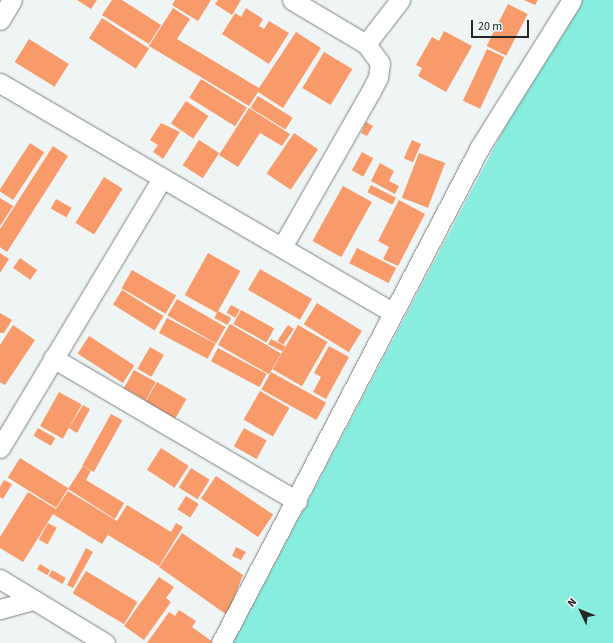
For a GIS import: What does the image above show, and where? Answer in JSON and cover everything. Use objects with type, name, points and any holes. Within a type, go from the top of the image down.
[{"type":"street","points":[[0,20],[12,0]]},
{"type":"street","points":[[282,247],[378,77],[380,62],[366,44],[292,0]]},
{"type":"street","points":[[366,44],[400,0]]},
{"type":"street","points":[[221,643],[297,501],[393,313],[480,148],[572,0]]},
{"type":"street","points":[[0,83],[393,313]]},
{"type":"street","points":[[0,448],[162,178]]},
{"type":"street","points":[[53,358],[297,501]]},
{"type":"street","points":[[0,579],[105,643]]},
{"type":"street","points":[[0,609],[34,600]]},
{"type":"green space","points":[[572,0],[613,0],[613,643],[233,643]]},
{"type":"building","points":[[77,0],[97,0],[91,9]]},
{"type":"building","points":[[112,0],[122,0],[161,25],[149,44],[102,15]]},
{"type":"building","points":[[175,0],[211,0],[198,21],[172,5]]},
{"type":"building","points":[[218,0],[241,0],[232,15],[215,4]]},
{"type":"building","points":[[524,0],[538,0],[535,5]]},
{"type":"building","points":[[508,4],[528,14],[506,56],[487,46]]},
{"type":"building","points":[[173,8],[190,19],[177,39],[259,88],[296,32],[321,48],[283,108],[258,92],[249,106],[149,46]]},
{"type":"building","points":[[246,8],[263,19],[259,26],[264,29],[269,21],[289,33],[269,64],[222,34],[235,13],[241,17]]},
{"type":"building","points":[[102,18],[149,48],[136,69],[89,38]]},
{"type":"building","points":[[444,31],[472,46],[446,92],[418,76],[422,68],[416,65],[432,37],[439,41]]},
{"type":"building","points":[[29,39],[69,64],[55,87],[15,62]]},
{"type":"building","points":[[487,49],[504,57],[480,109],[463,101]]},
{"type":"building","points":[[324,52],[352,69],[331,105],[302,88]]},
{"type":"building","points":[[201,79],[247,108],[235,126],[189,98]]},
{"type":"building","points":[[258,96],[293,118],[285,130],[251,108]]},
{"type":"building","points":[[186,101],[208,116],[193,138],[171,123]]},
{"type":"building","points":[[249,108],[290,134],[282,146],[260,133],[238,167],[219,155]]},
{"type":"building","points":[[366,122],[373,126],[367,136],[361,133]]},
{"type":"building","points":[[161,123],[180,132],[163,159],[153,152],[158,145],[150,140]]},
{"type":"building","points":[[294,133],[318,149],[291,190],[267,174]]},
{"type":"building","points":[[199,140],[219,153],[203,178],[183,165]]},
{"type":"building","points":[[412,140],[421,144],[413,162],[404,158]]},
{"type":"building","points":[[30,143],[44,152],[13,200],[0,191],[0,189]]},
{"type":"building","points":[[53,146],[68,156],[7,252],[0,247],[0,229]]},
{"type":"building","points":[[362,152],[373,158],[363,177],[352,170]]},
{"type":"building","points":[[419,153],[445,163],[428,208],[402,198]]},
{"type":"building","points":[[380,163],[394,171],[389,181],[399,186],[395,194],[371,181]]},
{"type":"building","points":[[104,177],[123,189],[94,234],[75,223]]},
{"type":"building","points":[[371,185],[396,198],[392,205],[367,192]]},
{"type":"building","points":[[343,186],[372,202],[341,257],[312,241]]},
{"type":"building","points":[[0,198],[13,206],[0,226]]},
{"type":"building","points":[[56,199],[72,208],[66,217],[51,209]]},
{"type":"building","points":[[399,200],[425,214],[398,266],[383,259],[389,247],[378,241]]},
{"type":"building","points":[[357,248],[396,268],[388,283],[349,263]]},
{"type":"building","points":[[0,253],[9,259],[0,273]]},
{"type":"building","points":[[208,253],[240,271],[217,313],[185,295]]},
{"type":"building","points":[[20,258],[37,270],[30,280],[13,268]]},
{"type":"building","points":[[260,269],[312,299],[300,320],[248,290]]},
{"type":"building","points":[[132,270],[176,296],[166,314],[122,288]]},
{"type":"building","points":[[122,290],[164,316],[155,330],[113,304]]},
{"type":"building","points":[[177,299],[225,327],[216,343],[168,315]]},
{"type":"building","points":[[317,303],[362,331],[349,352],[304,324]]},
{"type":"building","points":[[231,305],[240,310],[235,318],[227,313]]},
{"type":"building","points":[[241,310],[274,328],[266,342],[233,324]]},
{"type":"building","points":[[218,311],[231,318],[227,325],[214,318]]},
{"type":"building","points":[[0,313],[12,320],[4,333],[0,333]]},
{"type":"building","points":[[167,318],[216,344],[208,359],[159,333]]},
{"type":"building","points":[[230,324],[281,354],[269,374],[218,345]]},
{"type":"building","points":[[13,325],[35,340],[5,385],[0,382],[0,345]]},
{"type":"building","points":[[288,325],[294,329],[283,345],[277,341]]},
{"type":"building","points":[[298,325],[327,342],[302,386],[272,369]]},
{"type":"building","points":[[89,336],[134,365],[123,383],[78,354]]},
{"type":"building","points":[[271,339],[285,346],[283,352],[268,344]]},
{"type":"building","points":[[329,346],[349,357],[326,399],[313,392],[321,377],[314,373]]},
{"type":"building","points":[[150,347],[164,355],[151,377],[138,369]]},
{"type":"building","points":[[218,348],[267,374],[260,387],[211,361]]},
{"type":"building","points":[[134,370],[156,382],[146,400],[124,388]]},
{"type":"building","points":[[271,372],[326,403],[316,420],[261,389]]},
{"type":"building","points":[[157,382],[186,399],[175,419],[146,402]]},
{"type":"building","points":[[260,391],[289,408],[273,437],[244,420]]},
{"type":"building","points":[[59,392],[82,405],[63,439],[40,426]]},
{"type":"building","points":[[83,405],[90,409],[77,433],[69,428]]},
{"type":"building","points":[[111,414],[122,420],[94,472],[82,466]]},
{"type":"building","points":[[38,428],[55,438],[51,446],[34,436]]},
{"type":"building","points":[[244,428],[267,441],[257,459],[234,446]]},
{"type":"building","points":[[161,448],[189,466],[175,488],[147,470]]},
{"type":"building","points":[[20,458],[68,488],[56,508],[8,478]]},
{"type":"building","points":[[83,466],[91,471],[86,480],[124,503],[115,519],[68,489]]},
{"type":"building","points":[[191,468],[210,480],[197,499],[179,488]]},
{"type":"building","points":[[216,476],[273,515],[258,537],[201,498]]},
{"type":"building","points":[[4,480],[12,484],[3,499],[0,497],[0,487]]},
{"type":"building","points":[[68,491],[117,521],[127,505],[171,532],[176,523],[183,527],[159,566],[108,535],[112,528],[102,544],[53,514],[23,562],[0,548],[0,537],[28,492],[56,509]]},
{"type":"building","points":[[186,496],[199,504],[190,518],[178,510]]},
{"type":"building","points":[[48,523],[57,528],[48,544],[39,540]]},
{"type":"building","points":[[182,533],[243,575],[227,615],[159,567]]},
{"type":"building","points":[[236,547],[246,552],[241,560],[232,556]]},
{"type":"building","points":[[86,548],[93,552],[73,588],[67,585]]},
{"type":"building","points":[[40,564],[50,570],[47,575],[37,569]]},
{"type":"building","points":[[52,570],[66,578],[62,584],[49,576]]},
{"type":"building","points":[[86,571],[137,602],[124,624],[73,593]]},
{"type":"building","points":[[159,577],[174,587],[166,598],[171,602],[144,640],[124,626]]},
{"type":"building","points":[[179,610],[196,621],[192,627],[214,643],[147,643],[169,612],[175,616]]}]
